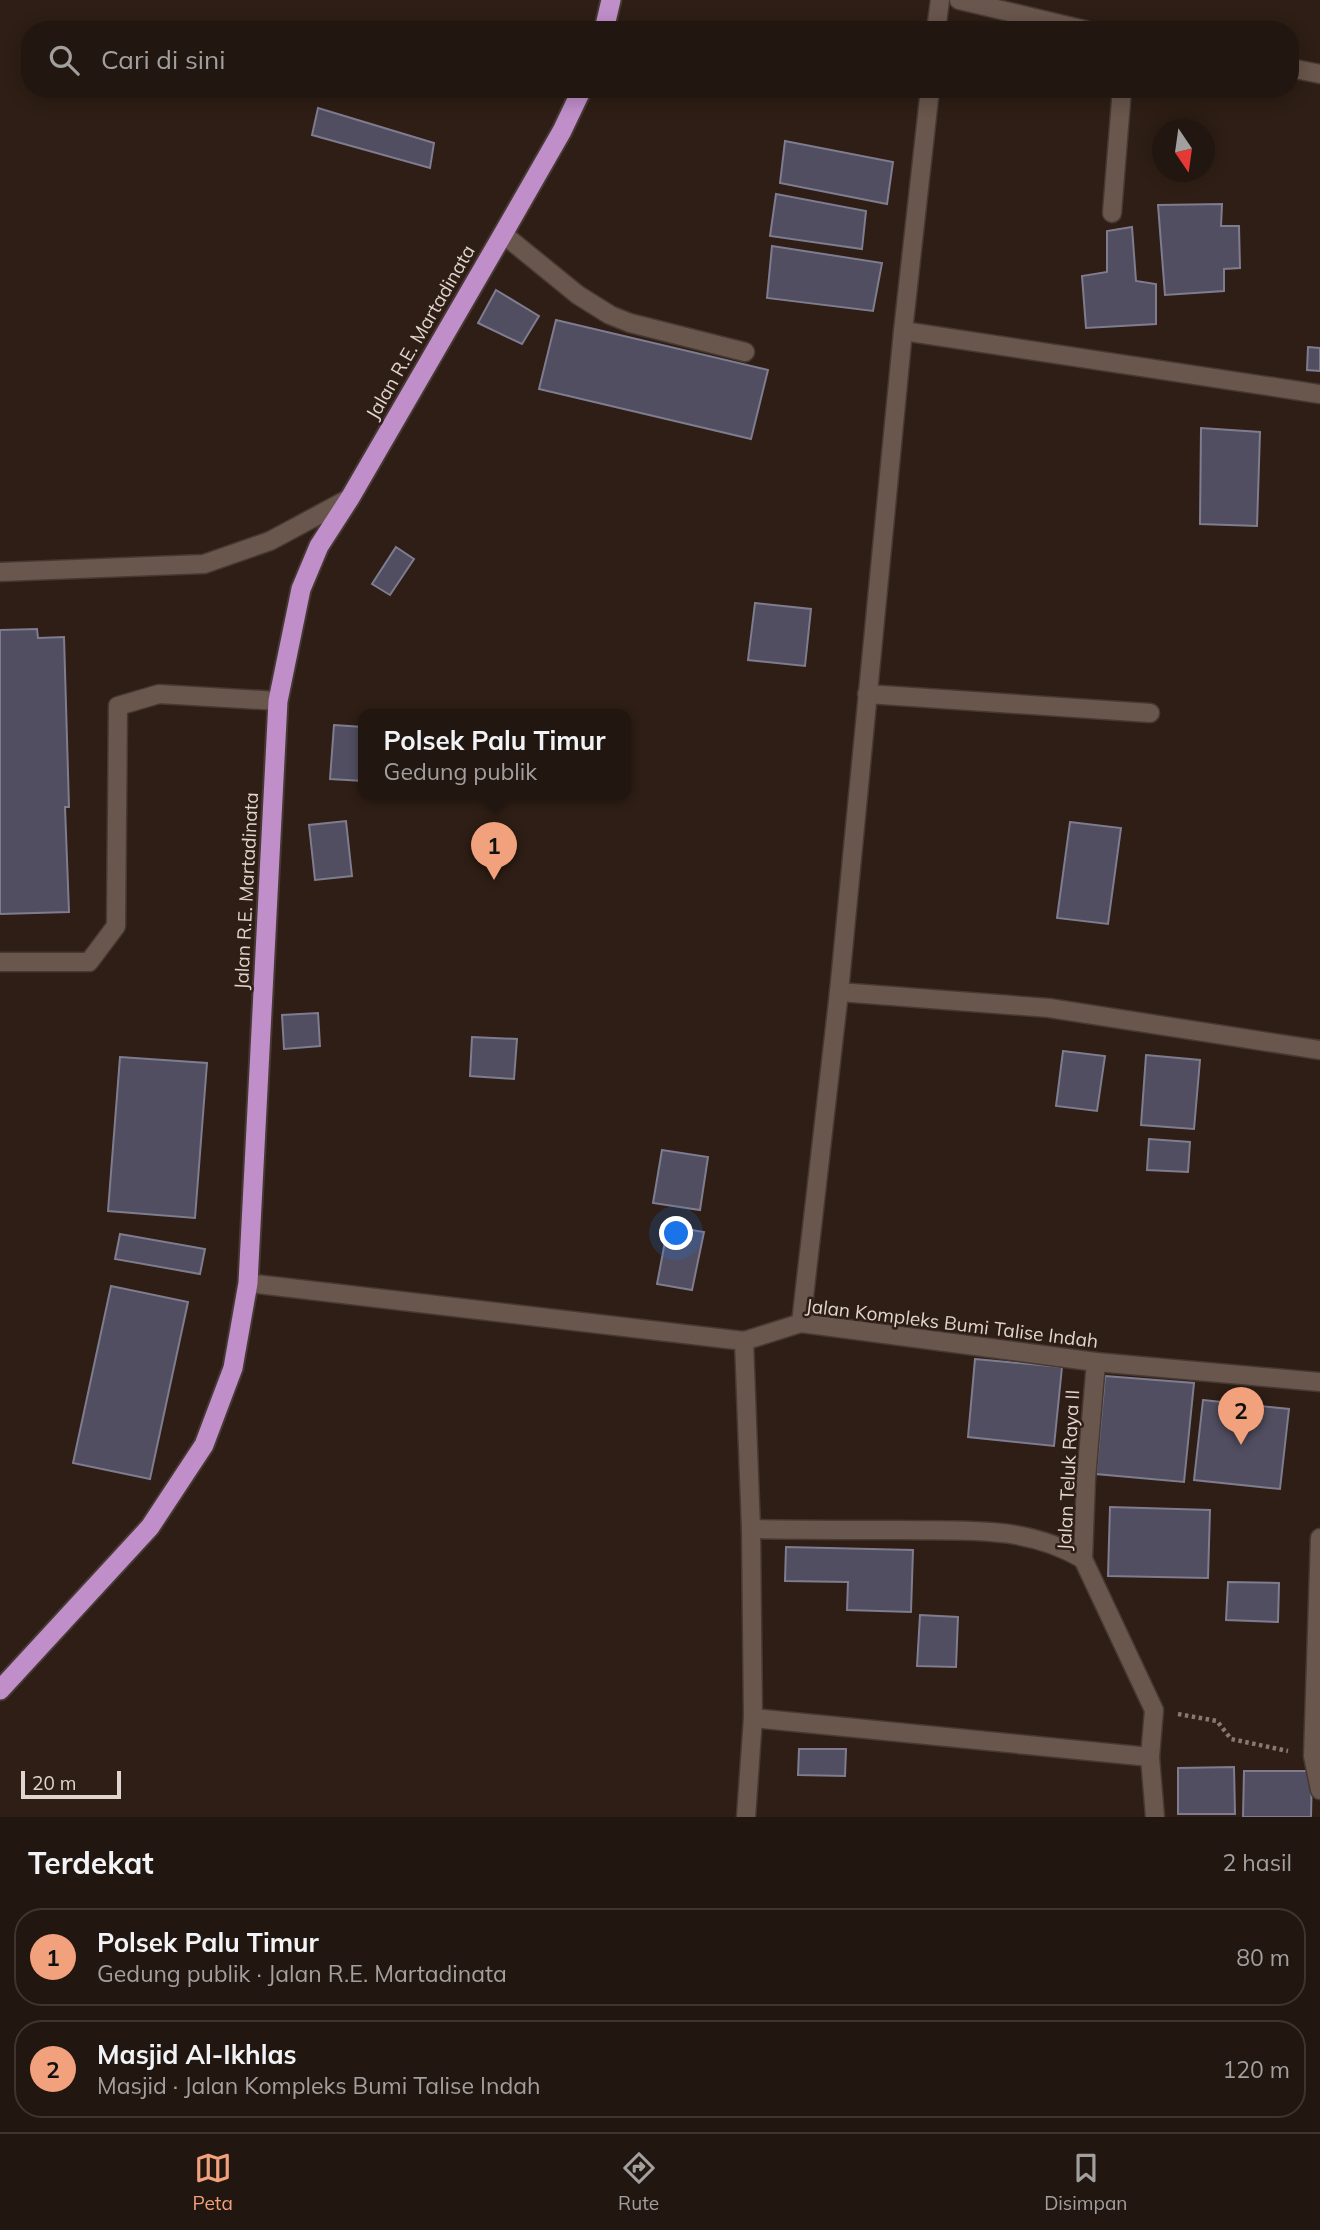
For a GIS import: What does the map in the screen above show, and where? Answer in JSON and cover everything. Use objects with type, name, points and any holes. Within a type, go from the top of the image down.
[{"type":"highway","points":[[606,21],[611,0]]},
{"type":"highway","name":"Jalan R.E. Martadinata","points":[[0,1690],[150,1527],[204,1444],[233,1368],[248,1283],[278,701],[301,589],[320,545],[503,234],[562,131],[578,98]]},
{"type":"street","points":[[937,21],[940,0]]},
{"type":"street","points":[[959,0],[1047,21]]},
{"type":"street","points":[[1299,70],[1320,74]]},
{"type":"street","points":[[802,1323],[839,992],[903,331],[929,98]]},
{"type":"street","points":[[1112,213],[1121,98]]},
{"type":"street","points":[[503,234],[578,295],[610,315],[630,323],[745,352]]},
{"type":"street","points":[[903,331],[1320,394]]},
{"type":"street","points":[[0,572],[204,564],[270,541],[350,498]]},
{"type":"street","points":[[0,962],[89,962],[116,926],[118,706],[159,694],[278,701]]},
{"type":"street","points":[[867,694],[1150,713]]},
{"type":"street","points":[[839,992],[1049,1008],[1320,1050]]},
{"type":"street","name":"Jalan Kompleks Bumi Talise Indah","points":[[248,1283],[744,1341],[802,1323],[1096,1362],[1320,1382]]},
{"type":"street","points":[[744,1341],[754,1718],[746,1817]]},
{"type":"street","name":"Jalan Teluk Raya II","points":[[1096,1362],[1086,1479],[1083,1559],[1154,1710]]},
{"type":"street","points":[[751,1529],[1000,1531],[1046,1541],[1083,1559]]},
{"type":"street","points":[[1320,1538],[1312,1756],[1320,1790]]},
{"type":"street","points":[[1154,1710],[1150,1757],[1155,1817]]},
{"type":"street","points":[[754,1718],[1150,1757]]},
{"type":"path","points":[[1154,1710],[1217,1721],[1231,1739],[1312,1756]]},
{"type":"building","points":[[318,108],[434,143],[430,168],[312,135]]},
{"type":"building","points":[[785,141],[893,162],[887,204],[780,183]]},
{"type":"building","points":[[776,194],[866,211],[862,249],[770,236]]},
{"type":"building","points":[[1222,204],[1221,226],[1239,226],[1240,268],[1224,269],[1224,291],[1165,295],[1158,205]]},
{"type":"building","points":[[1132,227],[1136,281],[1156,284],[1156,324],[1086,328],[1082,276],[1107,272],[1107,231]]},
{"type":"building","points":[[772,246],[882,263],[873,311],[767,298]]},
{"type":"building","points":[[496,290],[539,316],[522,344],[478,323]]},
{"type":"building","points":[[556,320],[768,370],[751,439],[539,389]]},
{"type":"building","points":[[1308,347],[1320,348],[1320,371],[1307,370]]},
{"type":"building","points":[[1201,428],[1260,432],[1257,526],[1200,524]]},
{"type":"building","points":[[396,547],[414,559],[390,595],[372,584]]},
{"type":"building","points":[[755,603],[811,609],[805,666],[748,660]]},
{"type":"building","points":[[37,629],[38,638],[64,637],[69,912],[0,914],[0,630]]},
{"type":"building","points":[[334,725],[358,727],[358,781],[330,779]]},
{"type":"building","points":[[346,821],[352,876],[315,880],[309,825]]},
{"type":"building","points":[[1070,822],[1121,828],[1108,924],[1057,918]]},
{"type":"building","points":[[318,1013],[320,1046],[284,1049],[282,1015]]},
{"type":"building","points":[[472,1037],[517,1039],[514,1079],[470,1076]]},
{"type":"building","points":[[1063,1051],[1105,1056],[1097,1111],[1056,1106]]},
{"type":"building","points":[[1146,1055],[1200,1060],[1194,1129],[1141,1125]]},
{"type":"building","points":[[120,1057],[207,1063],[195,1218],[108,1211]]},
{"type":"building","points":[[1149,1139],[1190,1142],[1188,1172],[1147,1170]]},
{"type":"building","points":[[662,1150],[708,1157],[700,1210],[653,1203]]},
{"type":"building","points":[[668,1226],[704,1232],[692,1290],[657,1284]]},
{"type":"building","points":[[120,1234],[205,1249],[200,1274],[115,1259]]},
{"type":"building","points":[[111,1286],[188,1302],[150,1479],[73,1463]]},
{"type":"building","points":[[975,1359],[1062,1367],[1054,1446],[968,1437]]},
{"type":"building","points":[[1105,1376],[1194,1383],[1184,1482],[1096,1474]]},
{"type":"building","points":[[1203,1400],[1289,1409],[1280,1489],[1194,1480]]},
{"type":"building","points":[[1110,1507],[1210,1510],[1208,1578],[1108,1576]]},
{"type":"building","points":[[786,1547],[913,1550],[911,1612],[847,1610],[848,1582],[785,1581]]},
{"type":"building","points":[[1228,1582],[1279,1583],[1278,1622],[1226,1620]]},
{"type":"building","points":[[920,1615],[958,1617],[956,1667],[917,1666]]},
{"type":"building","points":[[799,1749],[846,1749],[845,1776],[798,1775]]},
{"type":"building","points":[[1234,1767],[1235,1814],[1178,1814],[1178,1768]]},
{"type":"building","points":[[1244,1771],[1312,1771],[1311,1817],[1243,1817]]},
{"type":"place","name":"Polsek Palu Timur","points":[[494,880]]},
{"type":"place","name":"Masjid Al-Ikhlas","points":[[1241,1445]]}]
